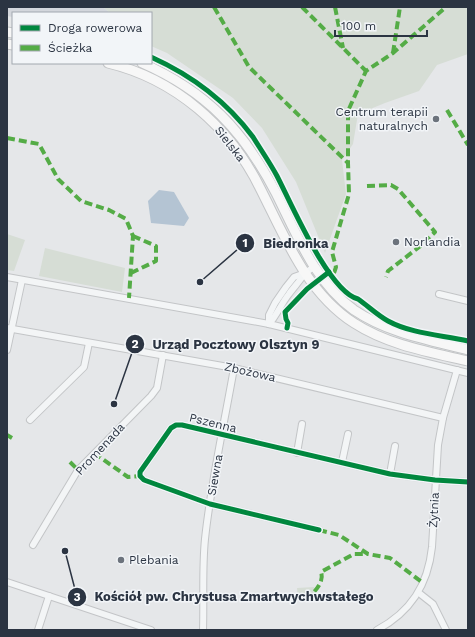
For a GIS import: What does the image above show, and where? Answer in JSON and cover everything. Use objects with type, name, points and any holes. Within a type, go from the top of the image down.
[{"type":"main road","name":"Sielska","points":[[111,64],[132,70],[159,82],[188,100],[222,132],[238,152],[259,186],[281,231],[305,274],[340,313],[353,323],[369,332],[397,343],[468,361]]},
{"type":"main road","name":"Sielska","points":[[144,64],[164,73],[210,104],[247,144],[259,162],[314,267],[342,300],[354,310],[372,321],[394,330],[468,350]]},
{"type":"street","points":[[269,324],[276,316],[280,306],[290,292],[305,274],[314,267]]},
{"type":"street","points":[[7,277],[269,324],[468,373]]},
{"type":"street","points":[[7,350],[9,329],[22,280]]},
{"type":"street","points":[[439,294],[468,301]]},
{"type":"street","name":"Zbożowa","points":[[9,329],[234,368],[444,418]]},
{"type":"street","points":[[30,420],[84,367],[89,343]]},
{"type":"street","name":"Promenada","points":[[33,545],[78,470],[151,396],[157,388],[163,355]]},
{"type":"street","name":"Siewna","points":[[203,630],[203,562],[210,504],[234,368]]},
{"type":"street","name":"Żytnia","points":[[377,630],[397,618],[408,607],[419,593],[427,575],[431,561],[438,445],[457,370]]},
{"type":"street","points":[[297,453],[302,424]]},
{"type":"street","name":"Pszenna","points":[[319,530],[210,504],[144,480],[140,476],[140,472],[171,428],[176,425],[182,425],[390,474],[435,480],[468,482]]},
{"type":"street","points":[[342,462],[348,434]]},
{"type":"street","points":[[390,474],[395,446]]},
{"type":"street","points":[[7,582],[151,630]]},
{"type":"street","points":[[419,593],[433,604],[446,630]]},
{"type":"street","points":[[38,630],[49,596]]},
{"type":"shaded area","points":[[7,7],[103,7],[109,12],[12,12],[12,17],[7,16]]},
{"type":"shaded area","points":[[103,7],[468,7],[468,54],[437,65],[419,91],[358,114],[353,144],[342,160],[346,194],[325,253],[296,182],[262,128],[233,98],[167,53],[152,46],[152,12],[109,12]]},
{"type":"shaded area","points":[[7,234],[25,240],[14,271],[7,270]]},
{"type":"shaded area","points":[[45,248],[125,268],[122,292],[39,276]]},
{"type":"shaded area","points":[[314,587],[316,599],[298,600],[297,588]]},
{"type":"water","points":[[159,190],[174,192],[189,218],[184,226],[151,223],[148,201]]},
{"type":"marked path","points":[[214,7],[249,67],[348,163]]},
{"type":"marked path","points":[[302,7],[366,71]]},
{"type":"marked path","points":[[335,7],[343,48]]},
{"type":"marked path","points":[[393,53],[400,7]]},
{"type":"marked path","points":[[334,273],[336,267],[332,252],[349,194],[348,111],[366,71],[393,53],[446,7]]},
{"type":"marked path","points":[[447,110],[468,145]]},
{"type":"marked path","points":[[7,138],[39,144],[58,179],[81,201],[109,210],[126,219],[133,236],[129,298]]},
{"type":"marked path","points":[[367,186],[391,185],[398,189],[435,232],[423,244],[388,271],[386,277]]},
{"type":"marked path","points":[[131,273],[156,261],[156,246],[133,236]]},
{"type":"marked path","points":[[7,435],[12,438]]},
{"type":"marked path","points":[[94,453],[128,477],[140,476]]},
{"type":"marked path","points":[[70,462],[78,470]]},
{"type":"marked path","points":[[319,530],[339,535],[368,554],[390,558],[423,583]]},
{"type":"marked path","points":[[306,600],[320,584],[322,576],[321,572],[354,554],[368,554]]},
{"type":"cycle path","points":[[152,57],[194,81],[220,101],[243,124],[274,171],[301,225],[323,264],[335,281],[347,293],[358,299],[384,319],[407,329],[468,341]]},
{"type":"cycle path","points":[[287,328],[288,323],[285,312],[307,289],[329,272]]},
{"type":"cycle path","points":[[319,530],[210,504],[144,480],[140,476],[140,472],[171,428],[176,425],[182,425],[390,474],[435,480],[468,482]]},
{"type":"place","name":"Centrum terapii naturalnych","points":[[436,119]]},
{"type":"place","name":"Norlandia","points":[[396,242]]},
{"type":"place","name":"Biedronka","points":[[200,282]]},
{"type":"place","name":"Urząd Pocztowy Olsztyn 9","points":[[114,404]]},
{"type":"place","name":"Kościół pw. Chrystusa Zmartwychwstałego","points":[[65,551]]},
{"type":"place","name":"Plebania","points":[[121,560]]}]
